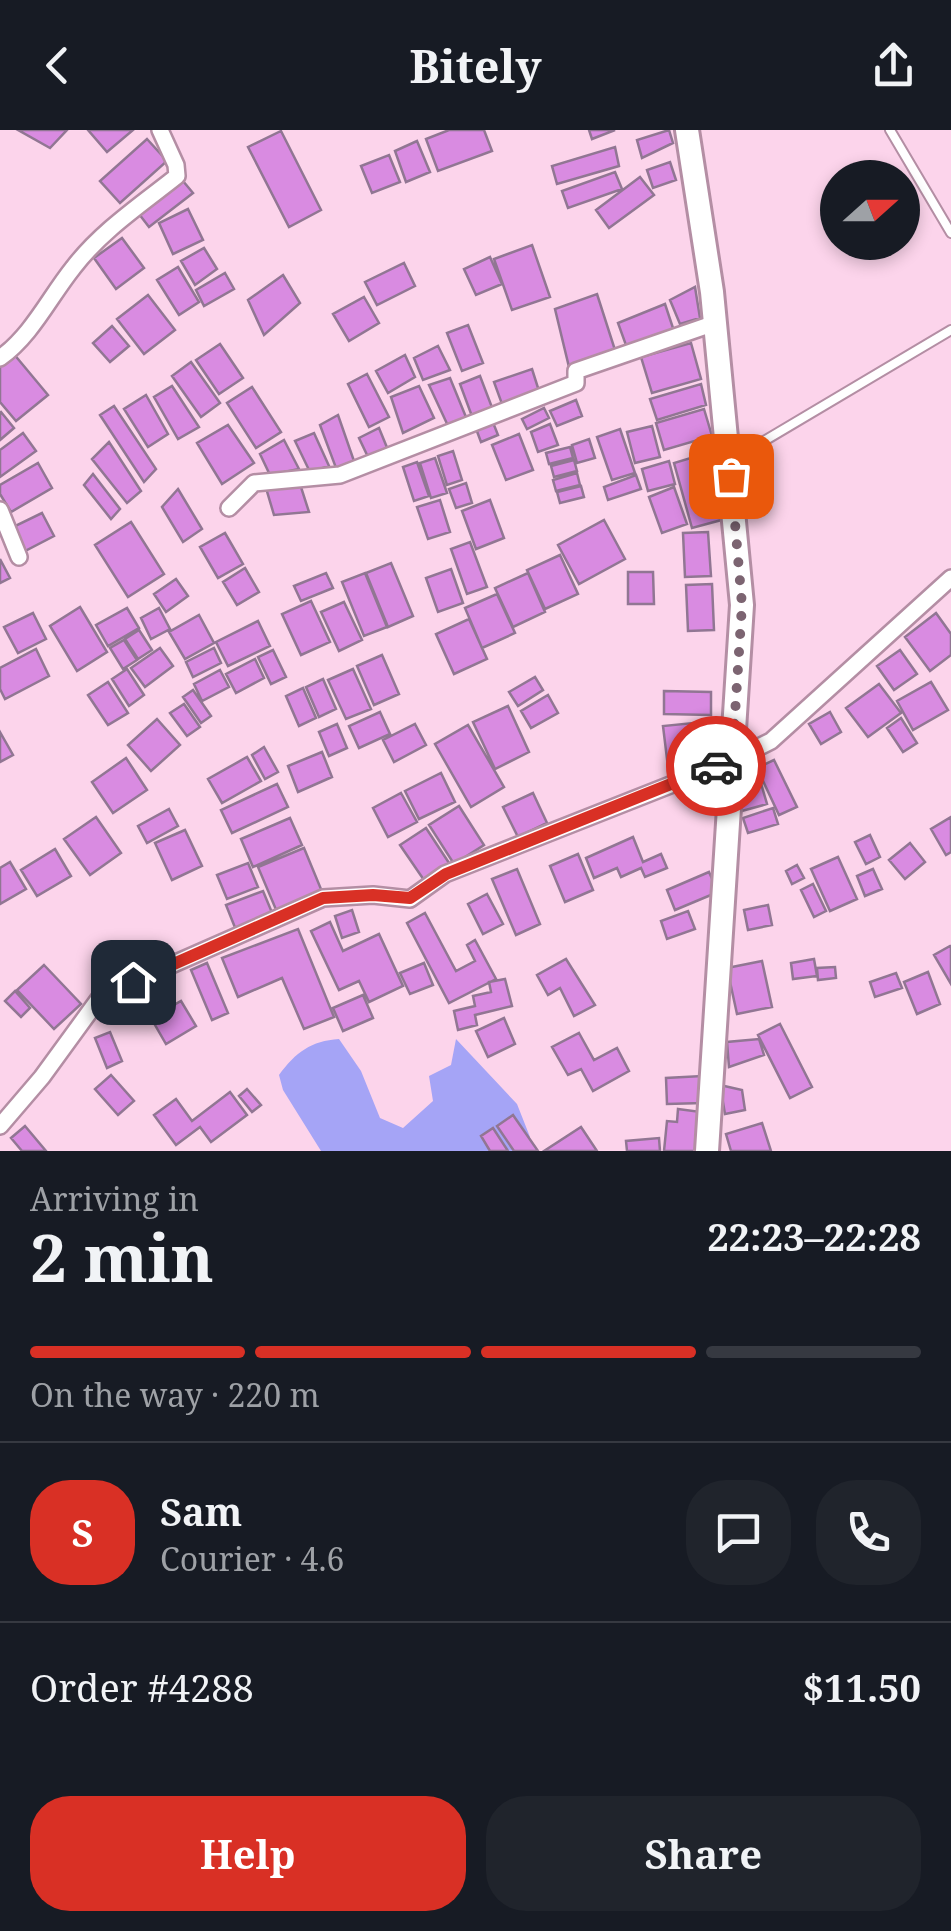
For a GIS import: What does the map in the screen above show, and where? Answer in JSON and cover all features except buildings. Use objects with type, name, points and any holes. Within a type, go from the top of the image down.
[{"type":"main road","points":[[687,130],[715,322],[742,605],[708,1151]]},
{"type":"street","points":[[0,358],[19,340],[94,245],[177,176],[160,130]]},
{"type":"street","points":[[229,508],[254,483],[340,475],[576,383],[576,371],[715,322]]},
{"type":"street","points":[[0,510],[18,557]]},
{"type":"street","points":[[0,1124],[42,1077],[102,996],[323,898],[410,898],[446,874],[732,761],[771,741],[951,578]]},
{"type":"lane","points":[[890,130],[951,233]]},
{"type":"lane","points":[[728,444],[759,444],[951,330]]},
{"type":"water","points":[[339,1039],[361,1071],[380,1118],[403,1128],[433,1101],[429,1076],[451,1065],[456,1039],[517,1104],[530,1137],[513,1145],[513,1151],[321,1151],[283,1090],[279,1075],[305,1049]]},
{"type":"way so far","points":[[716,766],[732,761],[742,605],[731,476]]},
{"type":"route","points":[[133,982],[323,898],[410,898],[446,874],[716,766]]}]
